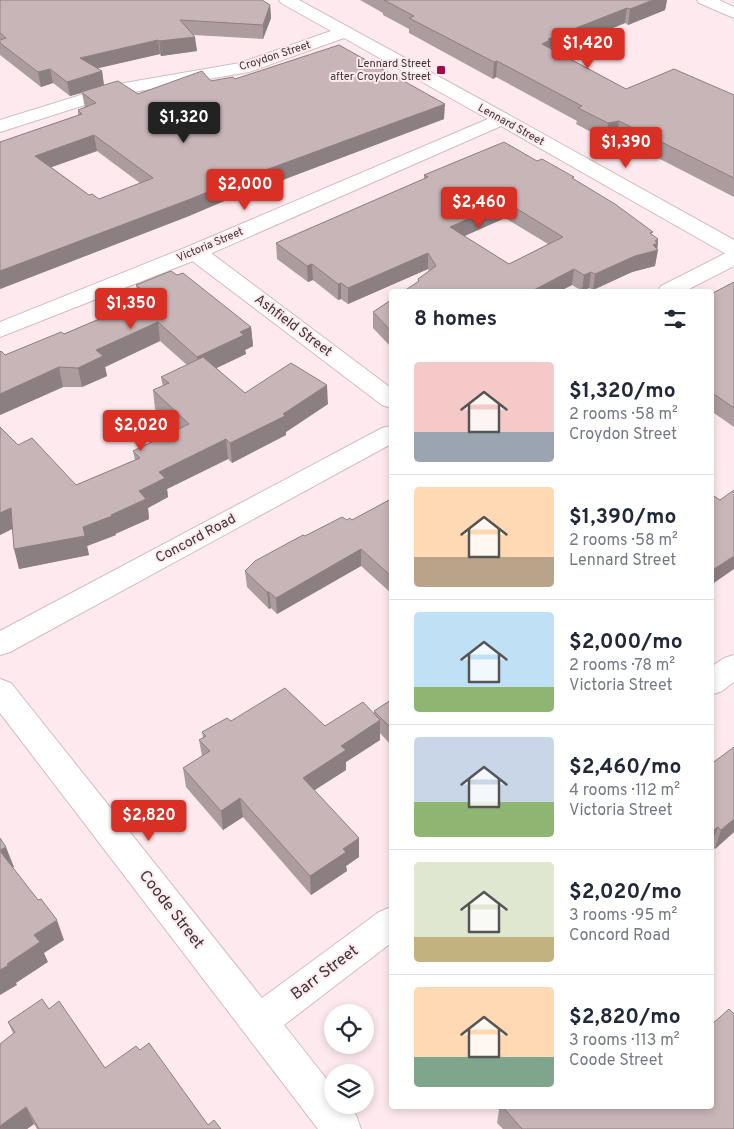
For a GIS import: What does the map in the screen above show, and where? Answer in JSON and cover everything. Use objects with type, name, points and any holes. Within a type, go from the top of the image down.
[{"type":"street","name":"Lennard Street","points":[[287,0],[734,249]]},
{"type":"street","points":[[705,0],[734,13]]},
{"type":"street","name":"Croydon Street","points":[[8,123],[113,90],[243,68],[345,32]]},
{"type":"street","points":[[0,107],[8,123]]},
{"type":"street","name":"Victoria Street","points":[[0,330],[196,252],[502,120]]},
{"type":"street","name":"Ashfield Street","points":[[196,252],[389,398]]},
{"type":"street","points":[[673,289],[734,258]]},
{"type":"street","name":"Concord Road","points":[[0,644],[389,435]]},
{"type":"street","points":[[714,681],[734,666]]},
{"type":"street","name":"Coode Street","points":[[0,691],[342,1129]]},
{"type":"street","name":"Barr Street","points":[[259,1022],[389,924]]},
{"type":"building","points":[[0,0],[262,0],[270,5],[263,25],[180,20],[195,37],[158,40],[80,58],[102,71],[67,82],[50,69],[38,72],[0,43],[0,40],[6,38],[0,33]]},
{"type":"building","points":[[384,0],[653,0],[630,9],[627,8],[548,39],[550,40],[542,44],[626,89],[674,69],[734,95],[734,178],[619,121],[608,123],[578,108],[582,106],[497,61],[494,62],[409,18],[414,16]]},
{"type":"building","points":[[339,45],[445,104],[262,170],[0,271],[0,142],[82,114],[78,110],[96,103],[81,92],[114,82],[118,81],[138,94],[202,71],[211,81],[233,77],[235,79]],"holes":[[[94,135],[153,178],[99,199],[92,194],[89,195],[35,156]]]},
{"type":"building","points":[[504,142],[537,161],[542,159],[615,204],[653,232],[650,233],[658,239],[655,241],[658,243],[653,245],[658,250],[635,256],[595,274],[591,272],[584,275],[574,269],[536,289],[407,289],[436,266],[428,253],[348,288],[341,283],[338,284],[312,264],[307,266],[276,243],[428,177],[424,175]],"holes":[[[506,202],[563,237],[509,264],[450,227]]]},
{"type":"building","points":[[171,271],[177,275],[183,273],[251,327],[240,332],[244,335],[197,357],[158,322],[96,350],[103,356],[78,368],[59,367],[0,394],[1,351],[5,355],[61,332],[64,334],[123,309],[119,305],[146,294],[136,285]]},
{"type":"building","points":[[734,282],[734,408],[714,394],[714,292]]},
{"type":"building","points":[[389,301],[389,329],[373,312]]},
{"type":"building","points":[[203,357],[245,393],[291,363],[327,385],[283,414],[285,416],[230,443],[226,439],[159,472],[165,478],[139,491],[146,499],[112,516],[83,527],[85,536],[14,549],[11,508],[0,513],[0,427],[18,445],[32,438],[76,485],[140,458],[133,451],[189,424],[153,390],[169,383],[161,377]]},
{"type":"building","points":[[734,490],[734,556],[714,569],[714,496],[720,500]]},
{"type":"building","points":[[389,500],[389,574],[361,549],[276,598],[245,571],[255,561],[303,535],[305,536],[342,517],[352,520]]},
{"type":"building","points":[[285,688],[325,726],[363,702],[380,720],[341,746],[346,750],[303,778],[359,838],[343,849],[346,852],[310,876],[240,798],[221,811],[183,768],[210,751],[199,740],[206,736],[202,732],[227,718],[231,721]]},
{"type":"building","points":[[389,701],[389,726],[374,711]]},
{"type":"building","points":[[734,747],[734,819],[721,830],[718,827],[714,830],[714,762]]},
{"type":"building","points":[[0,838],[6,847],[0,850]]},
{"type":"building","points":[[0,851],[38,900],[41,899],[57,920],[34,935],[40,942],[0,970]]},
{"type":"building","points":[[42,999],[49,1009],[59,1001],[105,1068],[136,1046],[140,1050],[149,1043],[208,1125],[214,1120],[221,1129],[39,1129],[26,1107],[0,1126],[0,1044],[15,1032],[8,1022]]},
{"type":"building","points":[[729,1009],[734,1014],[734,1129],[522,1129],[505,1109],[714,1109],[714,1022]]},
{"type":"place","name":"Lennard Street after Croydon Street","points":[[441,70]]}]
